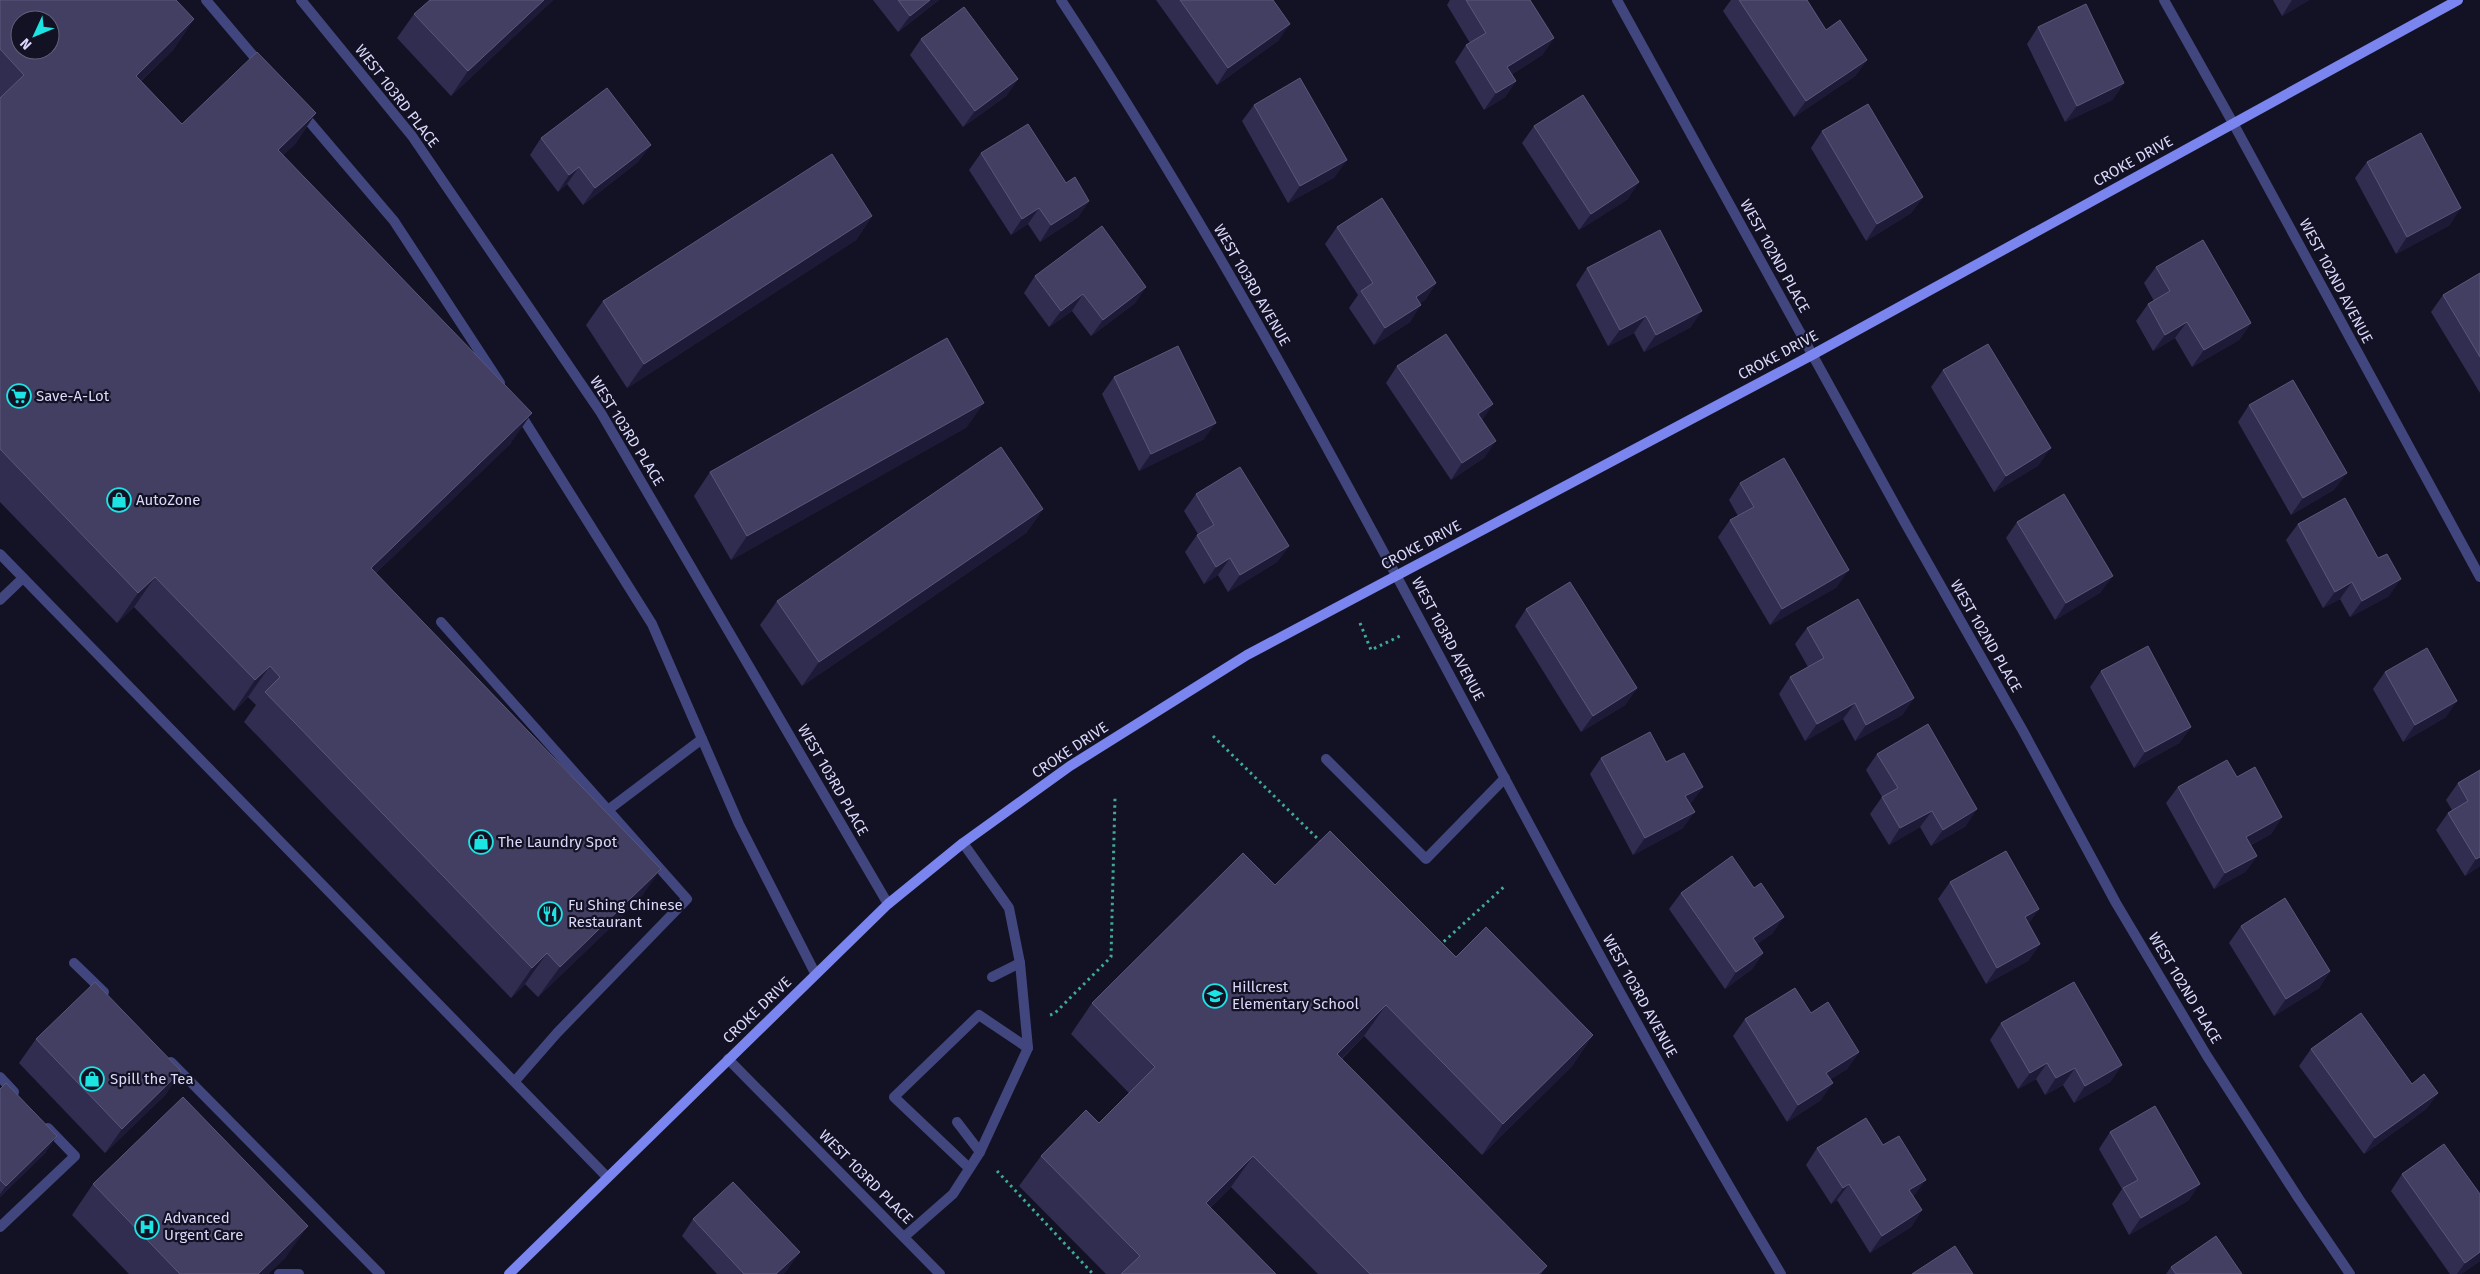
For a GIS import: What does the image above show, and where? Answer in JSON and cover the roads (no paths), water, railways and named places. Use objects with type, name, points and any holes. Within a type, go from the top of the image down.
[{"type":"street","points":[[206,0],[269,74]]},
{"type":"street","name":"WEST 103RD PLACE","points":[[301,0],[412,136],[601,413],[888,904]]},
{"type":"street","name":"WEST 103RD AVENUE","points":[[1061,0],[1170,171],[1396,575],[1643,1033],[1781,1274]]},
{"type":"street","name":"WEST 102ND PLACE","points":[[1617,0],[1904,521],[2024,731],[2116,903],[2207,1056],[2299,1199],[2350,1274]]},
{"type":"street","name":"WEST 102ND AVENUE","points":[[2164,0],[2234,123],[2480,577]]},
{"type":"street","name":"CROKE DRIVE","points":[[509,1274],[888,904],[963,843],[1070,766],[1239,660],[1812,355],[2458,0]]},
{"type":"street","points":[[294,103],[394,221],[509,396],[652,624],[739,824],[815,974]]},
{"type":"street","points":[[0,554],[607,1177]]},
{"type":"street","points":[[0,600],[23,578]]},
{"type":"street","points":[[441,622],[687,899],[557,1033],[515,1081]]},
{"type":"street","points":[[608,810],[702,739]]},
{"type":"street","points":[[1326,759],[1426,859],[1505,778]]},
{"type":"street","points":[[904,1237],[952,1194],[980,1152],[1028,1048],[1020,963],[1009,908],[963,843]]},
{"type":"street","points":[[74,963],[114,1003]]},
{"type":"street","points":[[992,977],[1020,963]]},
{"type":"street","points":[[969,1168],[894,1097],[979,1015],[1028,1048]]},
{"type":"street","points":[[161,1051],[380,1274]]},
{"type":"street","name":"WEST 103RD PLACE","points":[[728,1059],[940,1274]]},
{"type":"street","points":[[0,1077],[20,1098]]},
{"type":"street","points":[[0,1227],[75,1156],[41,1120]]},
{"type":"street","points":[[957,1122],[980,1152]]},
{"type":"street","points":[[279,1274],[299,1274]]},
{"type":"place","name":"Save-A-Lot","points":[[19,396]]},
{"type":"place","name":"AutoZone","points":[[119,500]]},
{"type":"place","name":"The Laundry Spot","points":[[481,842]]},
{"type":"place","name":"Fu Shing Chinese Restaurant","points":[[550,914]]},
{"type":"place","name":"Hillcrest Elementary School","points":[[1215,996]]},
{"type":"place","name":"Spill the Tea","points":[[92,1079]]},
{"type":"place","name":"Advanced Urgent Care","points":[[147,1227]]}]
